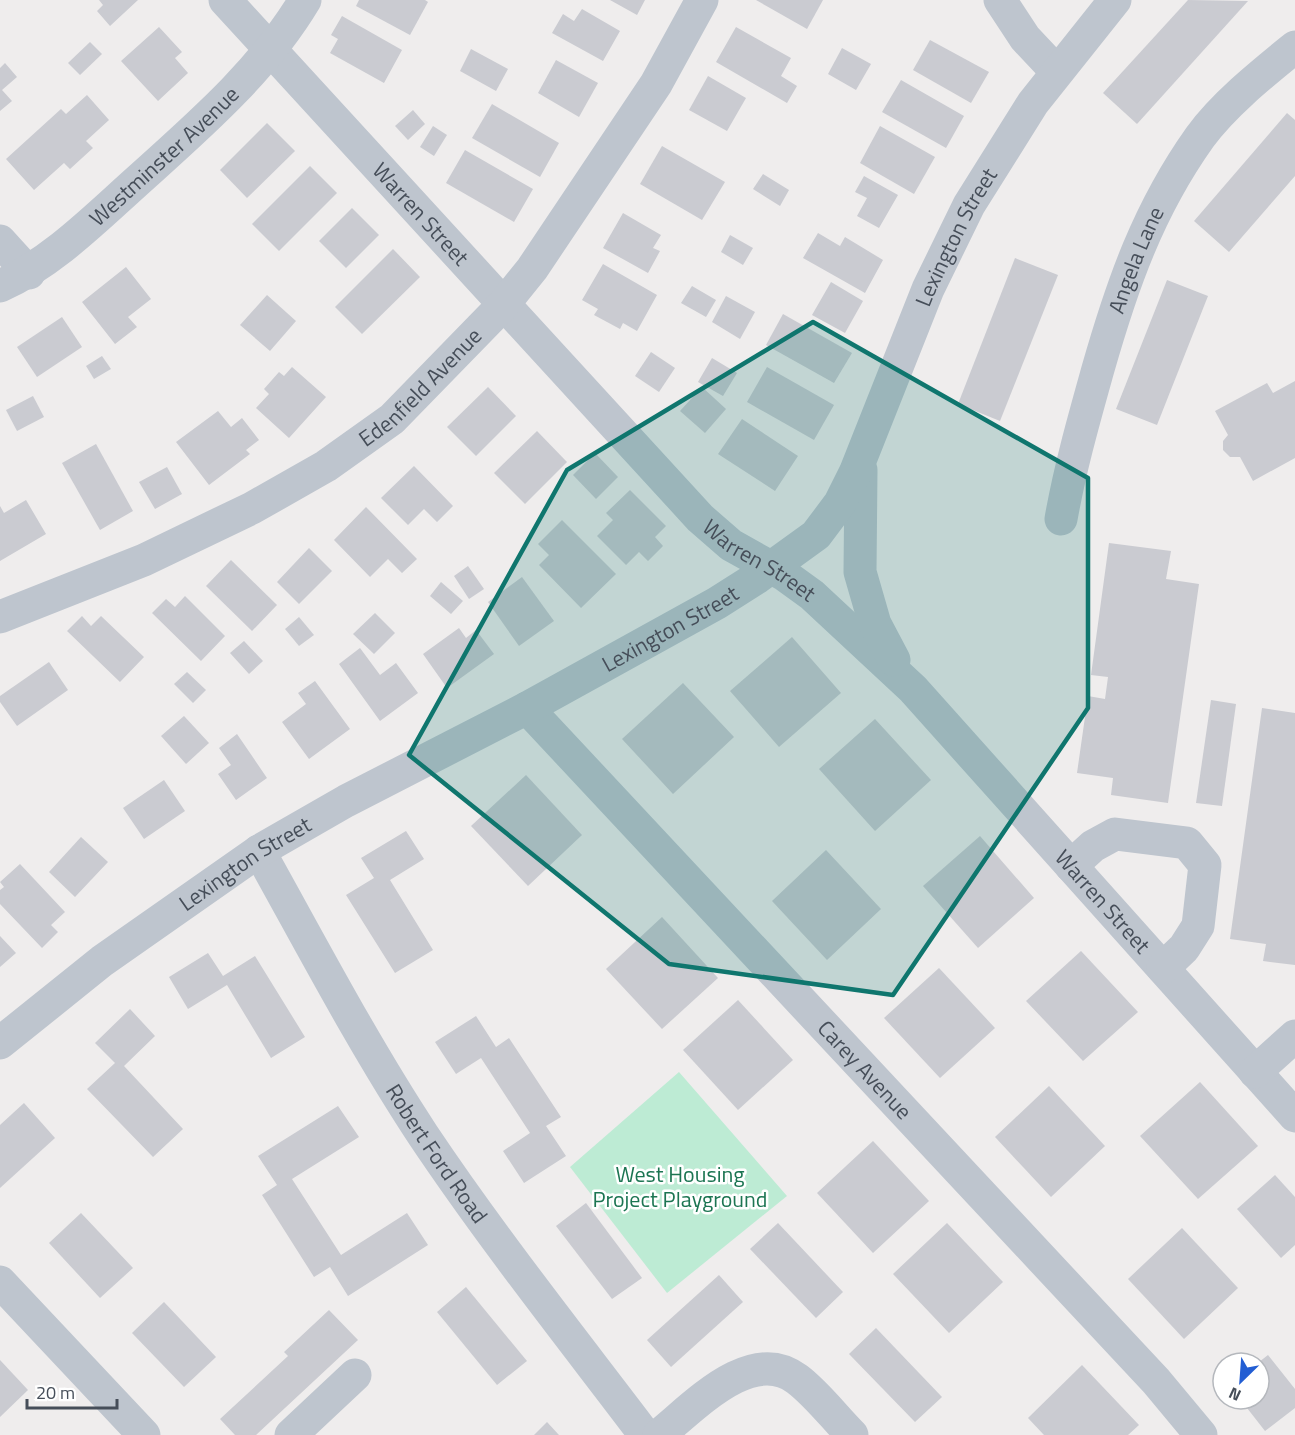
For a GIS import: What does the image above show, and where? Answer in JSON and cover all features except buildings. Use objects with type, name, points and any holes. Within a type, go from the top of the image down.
[{"type":"street","name":"Warren Street","points":[[225,0],[503,306],[710,528],[731,545],[772,568],[812,595],[913,689],[1295,1116]]},
{"type":"street","name":"Westminster Avenue","points":[[15,280],[96,219],[179,143],[272,50],[305,0]]},
{"type":"street","name":"Edenfield Avenue","points":[[0,617],[144,560],[252,508],[326,466],[392,419],[503,306],[541,258],[656,84],[702,0]]},
{"type":"street","points":[[1000,0],[1020,31],[1056,71]]},
{"type":"street","name":"Lexington Street","points":[[0,1043],[102,961],[259,851],[346,801],[527,708],[728,596],[772,568],[825,525],[840,503],[862,456],[898,361],[947,247],[998,156],[1056,71],[1115,0]]},
{"type":"street","name":"Angela Lane","points":[[1061,519],[1071,461],[1113,316],[1152,213],[1201,136],[1257,77],[1295,47]]},
{"type":"street","points":[[0,241],[15,280]]},
{"type":"street","points":[[862,456],[858,559],[863,588],[875,624],[913,689]]},
{"type":"street","name":"Carey Avenue","points":[[527,708],[1156,1381],[1201,1435]]},
{"type":"street","points":[[1071,866],[1093,846],[1115,834],[1187,843],[1205,865],[1198,926],[1184,948],[1163,968]]},
{"type":"street","name":"Robert Ford Road","points":[[259,851],[343,1001],[423,1134],[523,1274],[645,1435]]},
{"type":"street","points":[[1255,1072],[1295,1036]]},
{"type":"street","points":[[0,1282],[144,1435]]},
{"type":"street","points":[[659,1435],[731,1377],[755,1370],[778,1370],[796,1378],[852,1435]]},
{"type":"street","points":[[291,1435],[355,1375]]},
{"type":"highlighted area","points":[[813,322],[1088,478],[1088,708],[893,995],[669,964],[409,755],[567,470]]},
{"type":"green space","name":"West Housing Project Playground","points":[[679,1072],[787,1196],[667,1293],[570,1167]]}]
